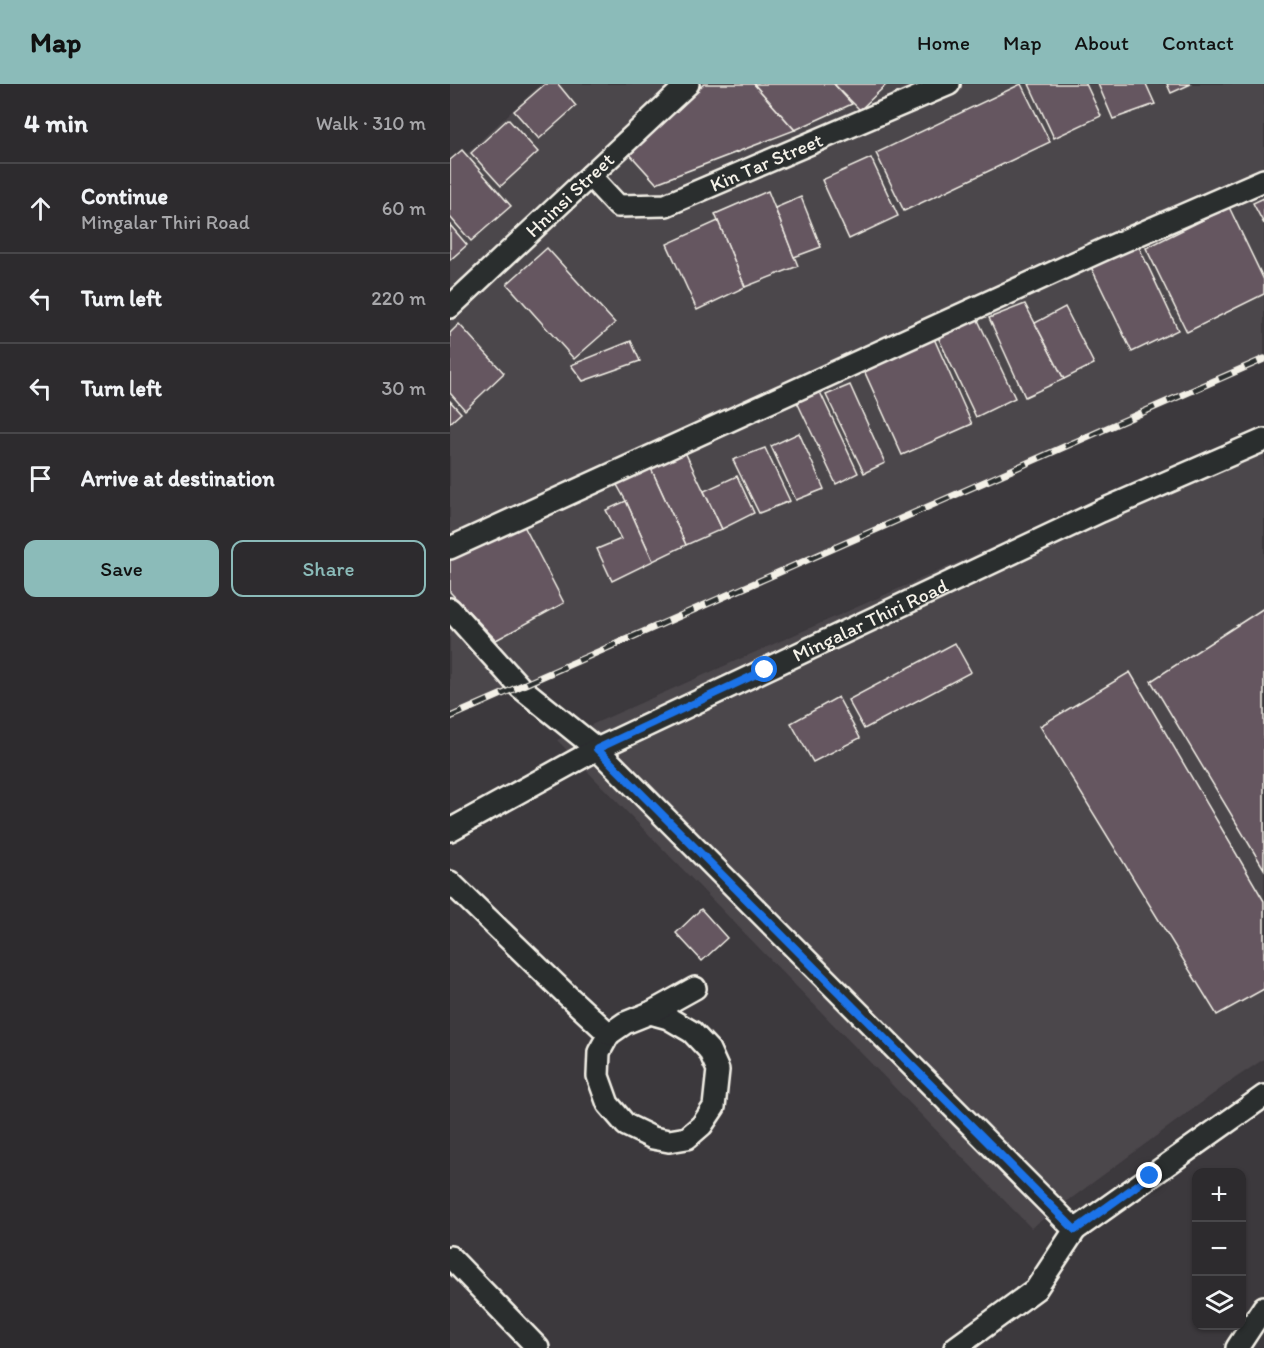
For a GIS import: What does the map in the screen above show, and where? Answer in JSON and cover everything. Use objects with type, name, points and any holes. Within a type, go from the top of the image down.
[{"type":"street","name":"Hninsi Street","points":[[450,307],[688,84]]},
{"type":"street","name":"Kin Tar Street","points":[[590,176],[618,206],[666,205],[949,84]]},
{"type":"street","points":[[450,548],[1105,249],[1264,180]]},
{"type":"street","name":"Mingalar Thiri Road","points":[[450,830],[597,749],[1101,511],[1264,440]]},
{"type":"street","points":[[450,609],[520,687],[597,749],[1075,1230]]},
{"type":"street","points":[[450,882],[609,1034]]},
{"type":"street","points":[[650,1013],[668,1017],[692,1032],[709,1050],[718,1070],[714,1107],[702,1125],[687,1137],[669,1141],[653,1138],[626,1125],[608,1104],[598,1076],[599,1052],[609,1034],[625,1023],[650,1013],[695,988]]},
{"type":"street","points":[[955,1348],[1036,1289],[1075,1230],[1264,1096]]},
{"type":"street","points":[[450,1257],[534,1347]]},
{"type":"street","points":[[1237,1348],[1264,1307]]},
{"type":"shaded area","points":[[541,84],[1264,84],[1264,359],[450,715],[450,169]]},
{"type":"shaded area","points":[[1264,427],[1264,1059],[1031,1228],[557,740]]},
{"type":"building","points":[[545,84],[558,84],[576,106],[539,139],[514,111]]},
{"type":"building","points":[[704,84],[754,84],[795,130],[656,183],[627,151]]},
{"type":"building","points":[[754,84],[834,84],[852,104],[795,130]]},
{"type":"building","points":[[834,84],[887,84],[860,110]]},
{"type":"building","points":[[1021,84],[1050,142],[904,211],[876,153]]},
{"type":"building","points":[[1029,84],[1086,84],[1101,116],[1054,138]]},
{"type":"building","points":[[1098,84],[1146,84],[1155,104],[1113,119]]},
{"type":"building","points":[[1167,84],[1191,84],[1171,93]]},
{"type":"building","points":[[508,119],[538,152],[501,186],[471,153]]},
{"type":"building","points":[[462,150],[511,206],[471,241],[450,217],[450,160]]},
{"type":"building","points":[[871,158],[898,216],[849,239],[822,180]]},
{"type":"building","points":[[768,191],[798,266],[745,287],[715,214]]},
{"type":"building","points":[[801,197],[821,247],[794,257],[775,208]]},
{"type":"building","points":[[1264,198],[1264,224],[1253,203]]},
{"type":"building","points":[[1229,207],[1264,280],[1264,294],[1187,332],[1146,248]]},
{"type":"building","points":[[718,221],[745,287],[697,310],[667,244]]},
{"type":"building","points":[[450,225],[467,245],[450,260]]},
{"type":"building","points":[[1138,245],[1178,330],[1132,352],[1091,267]]},
{"type":"building","points":[[547,248],[615,323],[574,359],[507,284]]},
{"type":"building","points":[[1025,304],[1064,379],[1025,397],[989,318]]},
{"type":"building","points":[[1065,307],[1094,364],[1064,379],[1035,323]]},
{"type":"building","points":[[977,318],[1015,398],[976,417],[938,337]]},
{"type":"building","points":[[459,324],[504,373],[465,410],[450,393],[450,333]]},
{"type":"building","points":[[932,334],[972,424],[902,455],[862,366]]},
{"type":"building","points":[[631,341],[640,361],[583,381],[571,365]]},
{"type":"building","points":[[850,385],[885,463],[864,473],[826,395]]},
{"type":"building","points":[[820,392],[858,473],[836,484],[797,402]]},
{"type":"building","points":[[450,401],[461,413],[450,423]]},
{"type":"building","points":[[799,433],[824,489],[796,500],[771,446]]},
{"type":"building","points":[[765,448],[790,501],[759,513],[733,460]]},
{"type":"building","points":[[684,450],[722,529],[686,545],[649,464]]},
{"type":"building","points":[[649,464],[686,545],[653,561],[616,483]]},
{"type":"building","points":[[737,476],[754,513],[722,529],[704,491]]},
{"type":"building","points":[[626,501],[653,561],[612,581],[597,549],[621,539],[606,510]]},
{"type":"building","points":[[522,522],[564,603],[496,640],[450,592],[450,554]]},
{"type":"building","points":[[1264,608],[1264,869],[1151,681]]},
{"type":"building","points":[[955,643],[971,672],[864,729],[848,700]]},
{"type":"building","points":[[1130,672],[1264,901],[1264,989],[1217,1015],[1040,726]]},
{"type":"building","points":[[838,697],[860,738],[813,762],[791,723]]},
{"type":"building","points":[[701,909],[727,938],[702,961],[676,933]]},
{"type":"railway","points":[[450,717],[1264,359]]},
{"type":"route","points":[[765,670],[597,749],[1075,1230],[1150,1176]]}]
